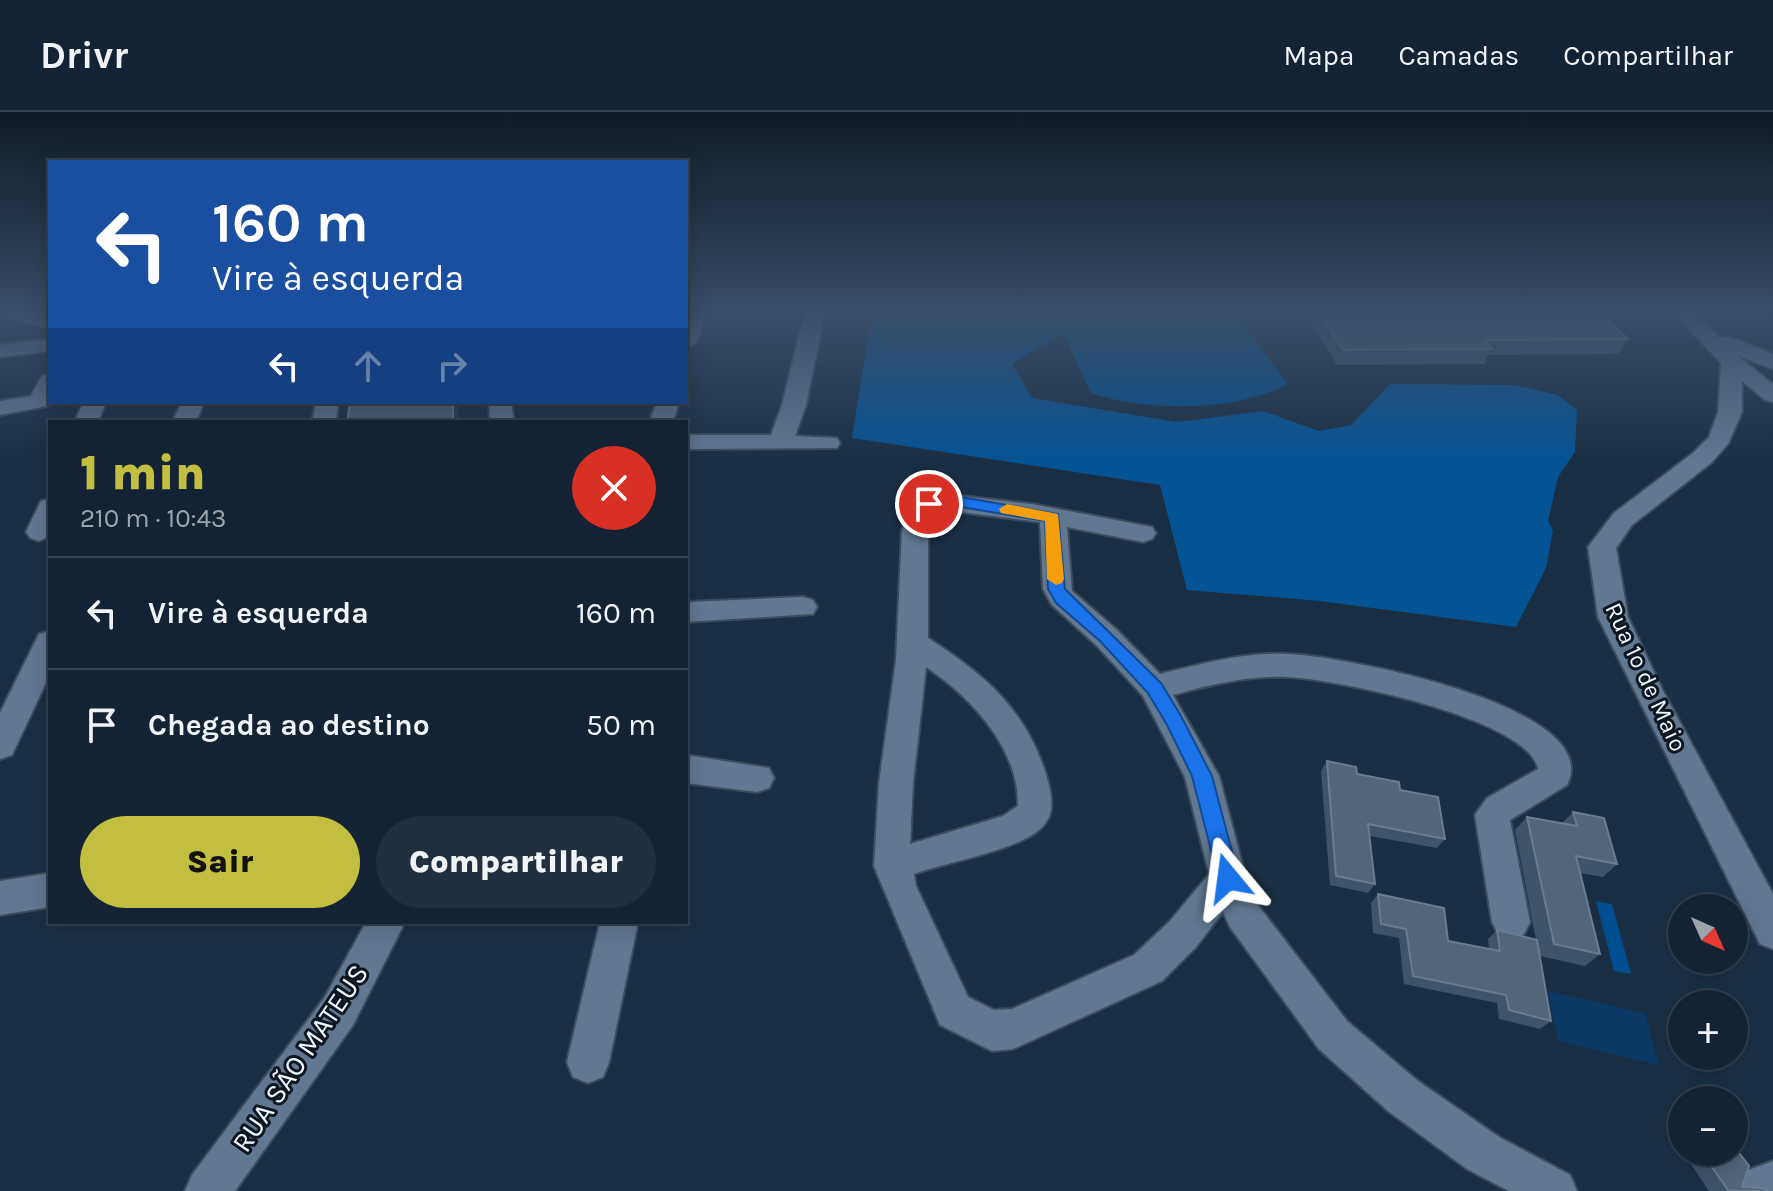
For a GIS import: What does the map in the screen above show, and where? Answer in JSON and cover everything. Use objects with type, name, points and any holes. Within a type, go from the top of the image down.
[{"type":"street","points":[[781,441],[794,405],[804,361]]},
{"type":"street","points":[[1732,361],[1773,395]]},
{"type":"street","name":"Rua 1º de Maio","points":[[1732,361],[1730,412],[1720,439],[1702,458],[1623,519],[1602,547],[1613,617],[1648,691],[1773,931]]},
{"type":"street","points":[[0,408],[39,401],[48,385]]},
{"type":"street","points":[[688,442],[828,443]]},
{"type":"street","points":[[1143,533],[961,502],[929,504],[920,512],[915,530],[912,642],[894,812],[892,866],[903,900],[954,1011],[992,1031],[1013,1029],[1148,968],[1183,934],[1228,878]]},
{"type":"street","points":[[39,532],[48,512]]},
{"type":"street","points":[[1053,517],[1057,589],[1062,598],[1106,637],[1154,688],[1202,776],[1228,878],[1243,915],[1333,1035],[1414,1104],[1483,1153],[1554,1191]]},
{"type":"street","points":[[688,612],[803,607]]},
{"type":"street","points":[[892,866],[1012,829],[1029,818],[1035,809],[1035,796],[1021,746],[980,693],[912,642]]},
{"type":"street","points":[[0,746],[41,674],[48,649]]},
{"type":"street","points":[[1154,688],[1238,669],[1285,665],[1331,668],[1437,694],[1526,734],[1547,750],[1555,761],[1555,775],[1539,789],[1510,799],[1492,815],[1511,922]]},
{"type":"street","points":[[688,769],[757,778]]},
{"type":"street","points":[[0,898],[48,890]]},
{"type":"street","name":"RUA SÃO MATEUS","points":[[208,1191],[339,1011],[385,924]]},
{"type":"street","points":[[588,1062],[619,924]]},
{"type":"street","points":[[1751,1191],[1773,1183]]},
{"type":"shaded area","points":[[864,361],[1016,361],[1012,364],[1032,398],[1177,422],[1263,411],[1319,431],[1351,425],[1390,384],[1514,385],[1558,395],[1577,410],[1575,452],[1558,477],[1548,521],[1553,530],[1546,568],[1516,627],[1320,601],[1187,590],[1160,485],[852,438]]},
{"type":"shaded area","points":[[1076,361],[1271,361],[1288,384],[1243,400],[1191,406],[1138,404],[1091,393]]},
{"type":"shaded area","points":[[1596,901],[1612,904],[1631,974],[1614,971]]},
{"type":"shaded area","points":[[1548,991],[1645,1013],[1659,1065],[1558,1041]]},
{"type":"building","points":[[350,404],[453,404],[453,420],[347,420]]},
{"type":"building","points":[[1327,761],[1356,767],[1357,774],[1399,782],[1400,790],[1438,797],[1445,839],[1368,824],[1375,884],[1336,876]]},
{"type":"building","points":[[1573,812],[1604,818],[1617,864],[1576,856],[1600,954],[1554,944],[1527,817],[1577,826]]},
{"type":"building","points":[[1378,894],[1444,908],[1448,941],[1500,951],[1497,930],[1537,940],[1551,1021],[1509,1010],[1506,995],[1413,976],[1406,929],[1381,924]]},
{"type":"building","points":[[1748,1165],[1749,1166],[1742,1187],[1764,1188],[1767,1191],[1729,1191],[1711,1166]]},
{"type":"slow traffic","points":[[1007,509],[1053,517],[1056,579]]},
{"type":"route","points":[[929,504],[961,502],[1053,517],[1057,589],[1062,598],[1106,637],[1154,688],[1174,721],[1202,776],[1228,878]]}]
